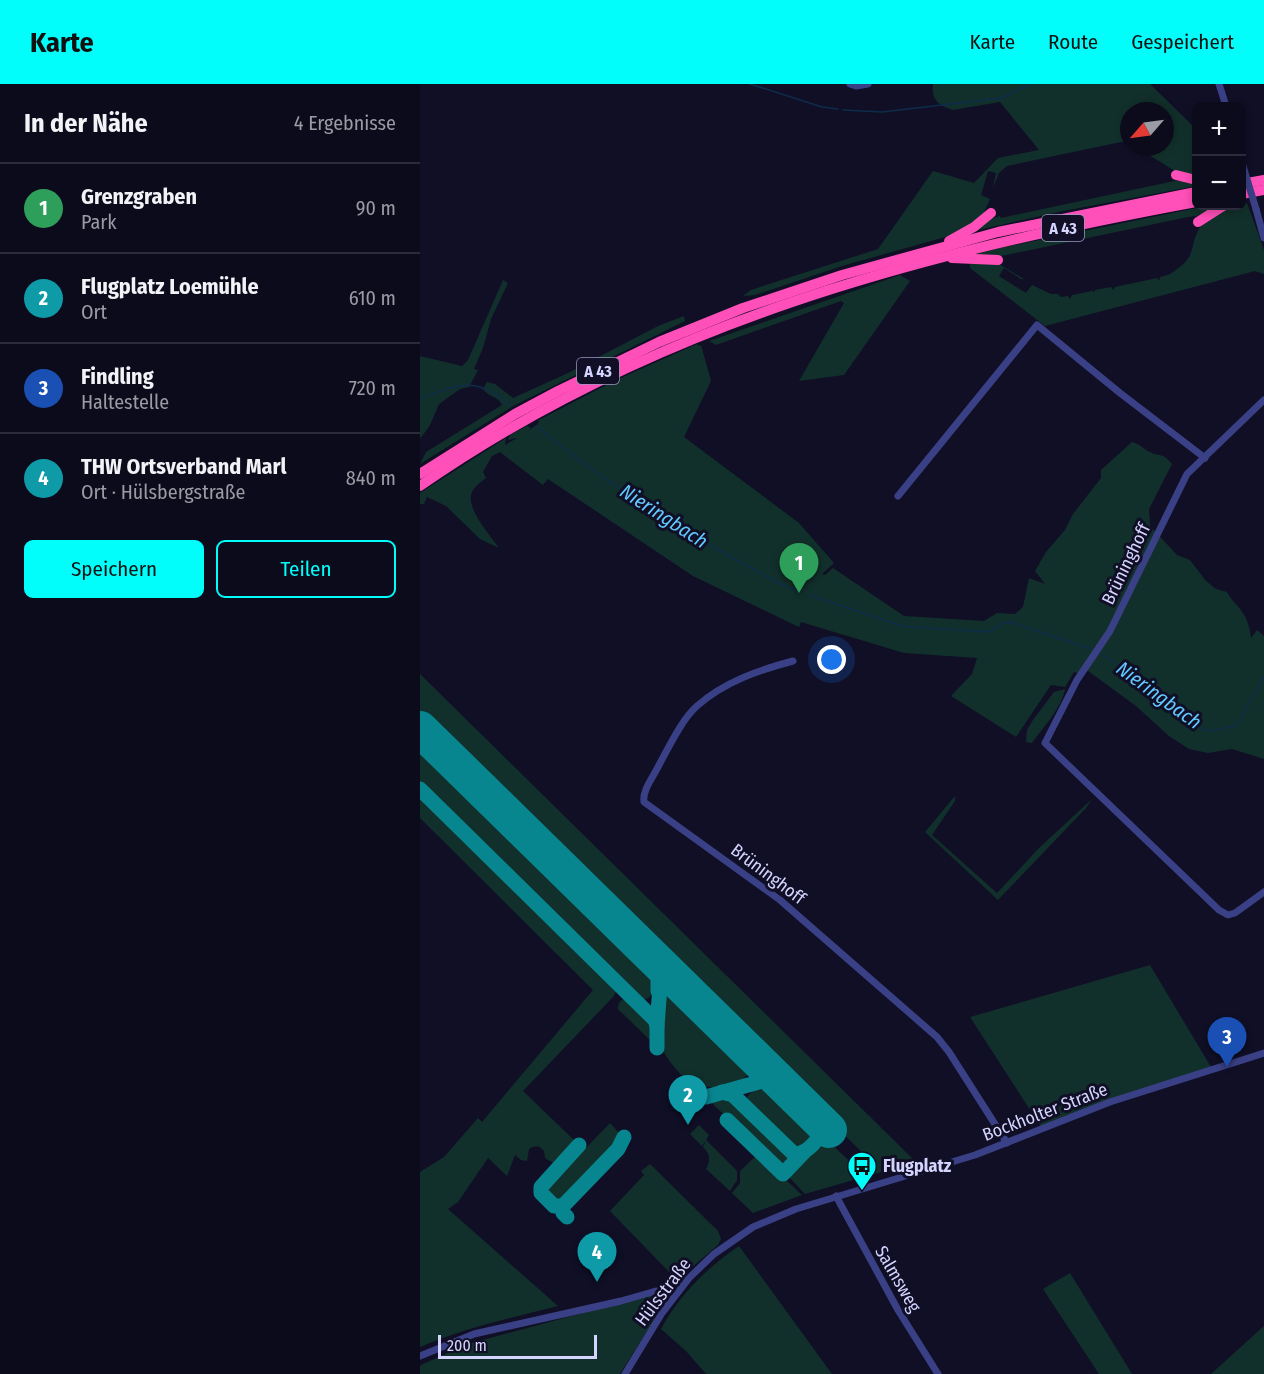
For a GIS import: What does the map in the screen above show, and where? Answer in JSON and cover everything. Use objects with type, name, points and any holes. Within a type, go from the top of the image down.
[{"type":"highway","points":[[1176,174],[1192,179]]},
{"type":"highway","points":[[1246,183],[1262,185]]},
{"type":"highway","points":[[1246,194],[1262,185]]},
{"type":"highway","name":"A 43","points":[[420,486],[454,462],[532,416],[663,351],[776,306],[998,232],[1192,193]]},
{"type":"highway","name":"A 43","points":[[420,474],[532,405],[659,342],[780,295],[933,254],[1192,203]]},
{"type":"highway","points":[[1198,222],[1218,210]]},
{"type":"highway","points":[[933,254],[991,213]]},
{"type":"highway","points":[[933,254],[998,260]]},
{"type":"street","points":[[850,84],[856,86],[868,84]]},
{"type":"street","points":[[1219,84],[1225,102]]},
{"type":"street","points":[[1246,176],[1264,238]]},
{"type":"street","points":[[898,496],[1037,325],[1205,458]]},
{"type":"street","name":"Brüninghoff","points":[[1264,400],[1187,474],[1110,631],[1077,680],[1045,743],[1219,910],[1228,915],[1235,913],[1264,892]]},
{"type":"street","name":"Brüninghoff","points":[[793,661],[765,669],[722,688],[696,707],[667,750],[644,793],[644,802],[788,906],[937,1037],[949,1052],[1006,1143]]},
{"type":"street","name":"Bockholter Straße","points":[[836,1196],[975,1155],[1110,1102],[1264,1053]]},
{"type":"street","name":"Hülsstraße","points":[[625,1374],[674,1297],[689,1278],[714,1254],[753,1227],[836,1196]]},
{"type":"street","name":"Salmsweg","points":[[836,1196],[898,1310],[938,1374]]},
{"type":"street","points":[[420,1356],[456,1340],[493,1328],[621,1301],[663,1289],[669,1284],[689,1278]]},
{"type":"street","points":[[663,1289],[674,1297]]},
{"type":"green space","points":[[933,84],[1150,84],[1168,102],[1120,102],[1120,142],[1007,166],[999,173],[993,188],[996,173],[988,171],[981,195],[990,199],[983,215],[956,234],[842,266],[755,295],[743,296],[751,290],[878,249],[933,171],[974,183],[998,158],[1039,150],[1000,102],[953,110],[943,106],[933,94]]},
{"type":"green space","points":[[1174,107],[1192,125],[1192,176],[1175,171],[1151,156],[1174,156]]},
{"type":"green space","points":[[1179,180],[1192,182],[1192,187],[1063,211],[974,231],[990,219],[1000,216],[1001,218]]},
{"type":"green space","points":[[1246,203],[1264,250],[1264,274],[1255,271],[1045,326],[970,268],[970,262],[999,264],[1024,279],[1004,268],[999,276],[1026,293],[1032,285],[1051,294],[1058,294],[1061,297],[1068,296],[1070,299],[1072,295],[1095,292],[1095,290],[1111,287],[1113,290],[1115,287],[1157,278],[1159,281],[1160,277],[1173,272],[1187,259],[1199,229],[1208,218],[1223,210],[1246,210]]},
{"type":"green space","points":[[1192,209],[1208,210],[1197,216],[995,257],[970,254]]},
{"type":"green space","points":[[900,275],[910,281],[844,375],[799,381],[844,303],[841,301],[716,345],[709,341]]},
{"type":"green space","points":[[503,280],[508,283],[491,319],[474,369],[478,370],[469,387],[460,389],[439,404],[430,425],[420,439],[420,356],[462,366],[468,360]]},
{"type":"green space","points":[[684,316],[685,321],[515,405],[420,464],[426,452],[502,405],[483,389],[487,382],[495,384],[513,398],[568,373],[658,326]]},
{"type":"green space","points":[[697,344],[701,345],[711,381],[684,437],[799,523],[834,563],[822,574],[825,575],[833,568],[904,616],[984,621],[997,613],[1015,614],[1023,607],[1029,578],[1045,584],[1035,571],[1046,552],[1065,530],[1073,514],[1101,478],[1101,470],[1132,442],[1147,451],[1166,457],[1172,464],[1149,509],[1150,526],[1177,555],[1190,560],[1206,581],[1216,589],[1227,592],[1245,616],[1251,638],[1257,630],[1264,636],[1264,759],[1232,749],[1208,753],[1189,749],[1169,736],[1136,706],[1084,668],[1080,674],[1074,672],[1065,687],[1051,685],[1016,737],[951,696],[972,674],[977,658],[904,653],[801,622],[799,627],[693,576],[548,479],[543,485],[500,452],[492,456],[483,472],[486,478],[473,490],[471,498],[475,513],[499,548],[480,539],[446,506],[427,497],[424,504],[420,504],[420,493],[506,438],[505,445],[517,438],[508,440],[510,435],[527,426],[531,428],[528,431],[538,424],[539,420],[614,381]]},
{"type":"green space","points":[[420,674],[916,1162],[805,1194],[787,1175],[824,1137],[861,1172],[871,1161],[420,718]]},
{"type":"green space","points":[[1065,689],[1060,703],[1047,724],[1032,743],[1026,742],[1027,730],[1033,720],[1054,692]]},
{"type":"green space","points":[[420,741],[653,969],[656,983],[654,992],[648,998],[643,1000],[635,996],[420,786]]},
{"type":"green space","points":[[420,794],[615,985],[617,990],[613,997],[523,1091],[577,1143],[555,1164],[545,1158],[544,1151],[537,1146],[529,1149],[527,1161],[515,1155],[507,1176],[488,1158],[458,1202],[448,1209],[558,1306],[471,1329],[420,1347],[420,1172],[444,1157],[478,1118],[482,1122],[593,990],[420,818]]},
{"type":"green space","points":[[955,796],[955,801],[932,835],[997,893],[1039,848],[1092,799],[998,900],[925,832]]},
{"type":"green space","points":[[1150,965],[1211,1067],[1041,1127],[970,1017]]},
{"type":"green space","points":[[672,992],[677,993],[748,1062],[749,1070],[746,1077],[729,1085],[698,1086],[687,1080],[674,1067],[661,1044],[660,1033],[661,1003]]},
{"type":"green space","points":[[628,999],[654,1023],[653,1043],[618,1009],[621,1001]]},
{"type":"green space","points":[[766,1086],[775,1089],[814,1128],[814,1137],[804,1147],[796,1150],[788,1146],[751,1109],[747,1097],[753,1090]]},
{"type":"green space","points":[[726,1098],[734,1100],[791,1157],[791,1161],[784,1169],[779,1169],[711,1102]]},
{"type":"green space","points":[[610,1123],[620,1134],[617,1144],[561,1201],[554,1201],[545,1192],[545,1185],[581,1147],[586,1148]]},
{"type":"green space","points":[[699,1125],[709,1135],[706,1140],[737,1171],[737,1180],[730,1191],[706,1169],[709,1160],[703,1147],[706,1141],[702,1146],[690,1134]]},
{"type":"green space","points":[[758,1154],[802,1195],[753,1213],[732,1193],[740,1183],[740,1171]]},
{"type":"green space","points":[[650,1164],[718,1231],[721,1239],[718,1245],[684,1274],[675,1278],[610,1211],[644,1175],[641,1171]]},
{"type":"green space","points":[[739,1246],[832,1374],[706,1374],[686,1351],[661,1329],[676,1305],[695,1283]]},
{"type":"green space","points":[[1070,1273],[1132,1374],[1099,1374],[1043,1289]]},
{"type":"green space","points":[[656,1293],[664,1296],[664,1304],[620,1374],[420,1374],[420,1366],[423,1364],[468,1344]]},
{"type":"green space","points":[[1264,1326],[1264,1374],[1211,1374]]},
{"type":"waterway","points":[[750,84],[822,107],[838,109]]},
{"type":"waterway","points":[[843,110],[882,112],[1002,98],[1030,84]]},
{"type":"waterway","name":"Nieringbach","points":[[420,398],[467,385],[487,389],[511,405]]},
{"type":"waterway","name":"Nieringbach","points":[[536,426],[596,472],[658,514],[756,570],[801,592]]},
{"type":"waterway","name":"Nieringbach","points":[[809,595],[902,626],[989,632],[1003,623],[1010,622],[1092,649]]},
{"type":"waterway","name":"Nieringbach","points":[[1099,652],[1154,689],[1189,722],[1208,731],[1236,726],[1264,676]]},
{"type":"taxiway","points":[[420,789],[655,1020],[657,1048]]},
{"type":"taxiway","points":[[655,961],[658,968],[658,991]]},
{"type":"taxiway","points":[[657,1026],[660,986],[669,980],[679,985]]},
{"type":"taxiway","points":[[755,1083],[763,1074],[757,1060]]},
{"type":"taxiway","points":[[706,1097],[769,1079],[780,1082]]},
{"type":"taxiway","points":[[722,1092],[733,1095],[794,1154],[808,1149],[819,1136],[822,1126],[816,1117]]},
{"type":"taxiway","points":[[727,1120],[783,1174],[804,1152]]},
{"type":"taxiway","points":[[567,1217],[562,1207],[618,1149],[624,1137]]},
{"type":"taxiway","points":[[563,1206],[554,1206],[541,1193],[541,1187],[579,1145]]},
{"type":"runway","points":[[420,729],[829,1130]]},
{"type":"place","name":"Grenzgraben","points":[[799,593]]},
{"type":"place","name":"Findling","points":[[1227,1067]]},
{"type":"place","name":"Flugplatz Loemühle","points":[[688,1125]]},
{"type":"place","name":"Flugplatz","points":[[862,1192]]},
{"type":"place","name":"THW Ortsverband Marl","points":[[597,1282]]}]
